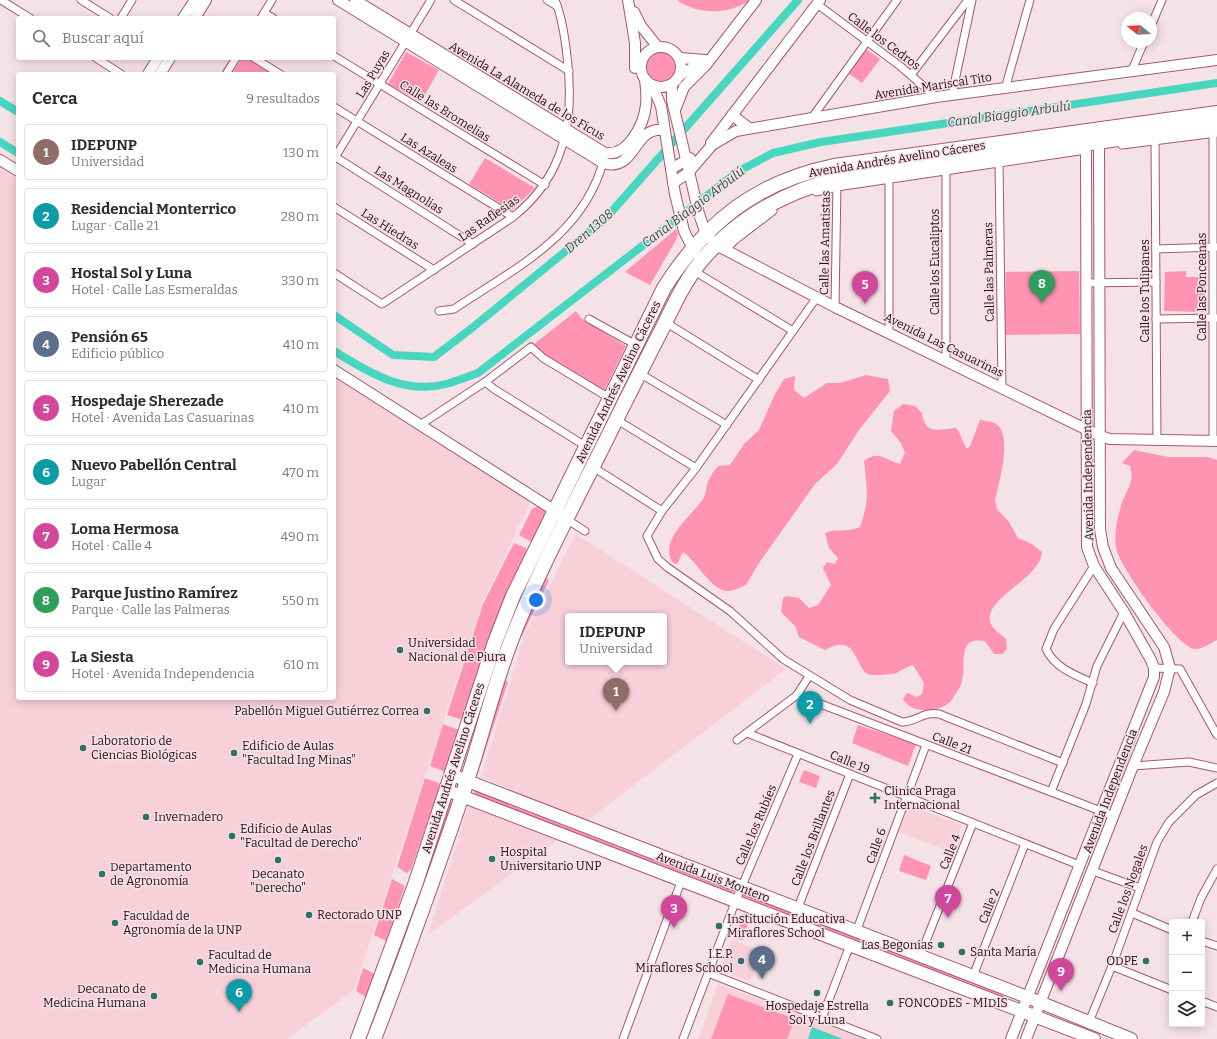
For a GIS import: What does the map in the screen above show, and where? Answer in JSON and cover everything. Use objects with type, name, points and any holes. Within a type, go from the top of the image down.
[{"type":"highway","name":"Avenida Andrés Avelino Cáceres","points":[[358,1039],[385,967],[452,775],[495,642],[513,596],[561,515],[593,467],[665,322],[698,266],[721,247],[742,223],[764,207],[820,181],[837,183],[999,160],[1217,114]]},
{"type":"highway","name":"Avenida Andrés Avelino Cáceres","points":[[374,1039],[462,795],[509,647],[587,447],[664,288],[692,249],[706,234],[756,194],[778,182],[820,181],[1092,140],[1216,130]]},
{"type":"main road","name":"Avenida Luis Montero","points":[[452,775],[797,910],[1040,1002],[1131,1039]]},
{"type":"main road","name":"Avenida Luis Montero","points":[[446,790],[682,879],[1094,1039]]},
{"type":"street","points":[[1,0],[27,16]]},
{"type":"street","points":[[82,0],[107,16]]},
{"type":"street","points":[[122,16],[132,0]]},
{"type":"street","points":[[184,16],[195,0]]},
{"type":"street","points":[[195,16],[206,0]]},
{"type":"street","points":[[263,15],[272,0]]},
{"type":"street","name":"Avenida La Alameda de los Ficus","points":[[338,0],[408,38],[604,158],[610,165],[622,162],[631,154],[646,133],[656,129],[664,132]]},
{"type":"street","name":"Avenida La Alameda de los Ficus","points":[[355,0],[408,38]]},
{"type":"street","name":"Las Puyas","points":[[336,155],[432,0]]},
{"type":"street","points":[[454,0],[569,70]]},
{"type":"street","points":[[547,0],[556,3]]},
{"type":"street","points":[[628,0],[641,26],[657,46]]},
{"type":"street","points":[[628,0],[635,43],[635,68],[637,77],[646,96]]},
{"type":"street","points":[[648,82],[662,87],[708,58],[756,0]]},
{"type":"street","points":[[811,118],[897,0]]},
{"type":"street","points":[[911,75],[968,0]]},
{"type":"street","points":[[952,95],[972,0]]},
{"type":"street","points":[[1005,89],[1030,0]]},
{"type":"street","points":[[1157,12],[1162,0]]},
{"type":"street","points":[[671,167],[684,155],[695,156],[711,143],[819,2]]},
{"type":"street","name":"Calle los Cedros","points":[[819,2],[866,41],[911,75],[936,98]]},
{"type":"street","name":"Las Raflesias","points":[[336,274],[382,304],[512,217],[528,205],[545,185],[556,162],[565,134],[570,94],[565,39],[556,3]]},
{"type":"street","points":[[641,26],[644,54],[640,67],[661,106],[675,194],[684,231],[698,266],[793,331]]},
{"type":"street","points":[[644,54],[657,46],[670,48],[680,58],[681,67],[675,80]]},
{"type":"street","points":[[1132,70],[1141,48]]},
{"type":"street","name":"Calle las Bromelias","points":[[336,57],[545,185]]},
{"type":"street","points":[[680,58],[708,58]]},
{"type":"street","points":[[675,112],[678,99],[684,87],[706,65],[708,58]]},
{"type":"street","points":[[100,60],[119,72]]},
{"type":"street","points":[[149,72],[157,60]]},
{"type":"street","points":[[161,72],[169,60]]},
{"type":"street","points":[[227,72],[235,60]]},
{"type":"street","points":[[257,60],[277,72]]},
{"type":"street","name":"Avenida Mariscal Tito","points":[[674,183],[688,173],[698,160],[720,139],[736,131],[749,128],[952,95],[1005,89],[1132,70],[1217,60]]},
{"type":"street","name":"Avenida Las Casuarinas","points":[[675,80],[672,100],[691,185],[706,234],[721,247],[835,307],[1100,436],[1110,439],[1215,441]]},
{"type":"street","name":"Avenida La Alameda de los Ficus","points":[[604,158],[616,153],[625,146],[636,133],[644,116],[648,82]]},
{"type":"street","name":"Las Azaleas","points":[[336,108],[512,217]]},
{"type":"street","points":[[732,115],[749,128]]},
{"type":"street","name":"Avenida Andrés Avelino Cáceres","points":[[1092,140],[1156,141],[1216,130]]},
{"type":"street","name":"Calle las Ponceanas","points":[[1215,441],[1216,130]]},
{"type":"street","name":"Avenida Independencia","points":[[1026,1039],[1133,766],[1164,692],[1170,668],[1164,647],[1111,568],[1103,547],[1100,529],[1100,283],[1092,140]]},
{"type":"street","name":"Avenida Independencia","points":[[1011,1039],[1026,997],[1150,689],[1154,668],[1124,612],[1094,566],[1088,547],[1086,528],[1086,283],[1092,140]]},
{"type":"street","name":"Calle los Tulipanes","points":[[1156,141],[1157,440]]},
{"type":"street","name":"Las Magnolias","points":[[336,158],[473,244]]},
{"type":"street","points":[[439,311],[454,309],[557,238],[572,222],[589,197],[604,158]]},
{"type":"street","points":[[0,160],[16,170]]},
{"type":"street","name":"Calle las Palmeras","points":[[999,160],[1002,388]]},
{"type":"street","name":"Calle los Eucaliptos","points":[[946,168],[946,361]]},
{"type":"street","points":[[889,176],[889,333]]},
{"type":"street","name":"Calle las Amatistas","points":[[835,307],[837,183]]},
{"type":"street","name":"Las Hiedras","points":[[336,208],[434,270]]},
{"type":"street","points":[[1156,249],[1215,247]]},
{"type":"street","points":[[1086,283],[1156,282]]},
{"type":"street","points":[[817,298],[696,468],[662,511],[647,536],[658,558],[667,568],[730,611],[783,659],[850,700],[899,721],[910,722],[928,713],[939,714],[1063,763]]},
{"type":"street","points":[[1156,318],[1215,318]]},
{"type":"street","points":[[589,319],[636,344]]},
{"type":"street","points":[[665,322],[759,380]]},
{"type":"street","points":[[420,425],[485,382],[531,347],[543,358],[611,399]]},
{"type":"street","points":[[336,371],[585,531]]},
{"type":"street","points":[[639,373],[727,424]]},
{"type":"street","points":[[485,382],[587,447]]},
{"type":"street","points":[[617,420],[696,468]]},
{"type":"street","points":[[593,467],[662,511]]},
{"type":"street","points":[[1094,566],[1054,628],[1046,649],[1050,656],[1066,670],[1094,683]]},
{"type":"street","points":[[1051,792],[1094,683],[1097,666],[1124,612]]},
{"type":"street","points":[[1154,668],[1180,669],[1217,735]]},
{"type":"street","points":[[737,740],[797,695],[809,676]]},
{"type":"street","name":"Calle 21","points":[[797,695],[1114,816]]},
{"type":"street","name":"Calle 19","points":[[747,733],[1079,866]]},
{"type":"street","name":"Calle 6","points":[[856,932],[926,745]]},
{"type":"street","name":"Calle los Rubíes","points":[[683,1039],[736,900],[798,754]]},
{"type":"street","points":[[1133,766],[1189,762],[1217,768]]},
{"type":"street","name":"Calle los Brillantes","points":[[797,910],[850,774]]},
{"type":"street","name":"Calle los Nogales","points":[[1088,1022],[1112,966],[1157,842],[1169,822],[1196,796],[1217,783]]},
{"type":"street","name":"Calle 4","points":[[920,956],[973,823]]},
{"type":"street","name":"Calle 2","points":[[973,976],[1026,844]]},
{"type":"street","points":[[1193,919],[1201,898],[1217,869]]},
{"type":"street","points":[[1093,871],[1140,888]]},
{"type":"street","points":[[623,1039],[682,879]]},
{"type":"street","points":[[1132,913],[1169,929]]},
{"type":"street","points":[[1205,942],[1217,946]]},
{"type":"street","points":[[822,1018],[850,945]]},
{"type":"street","points":[[1112,966],[1169,989]]},
{"type":"street","points":[[708,973],[877,1039]]},
{"type":"street","points":[[1205,1002],[1217,1007]]},
{"type":"shaded area","points":[[677,0],[750,0],[742,5],[723,11],[704,11],[685,5]]},
{"type":"shaded area","points":[[866,49],[880,59],[862,83],[848,73]]},
{"type":"shaded area","points":[[658,51],[664,51],[674,58],[677,67],[676,73],[670,80],[664,83],[658,83],[648,76],[645,70],[645,64],[652,54]]},
{"type":"shaded area","points":[[406,52],[439,70],[421,102],[388,84]]},
{"type":"shaded area","points":[[241,60],[250,60],[270,72],[233,72]]},
{"type":"shaded area","points":[[485,158],[535,188],[512,210],[469,184]]},
{"type":"shaded area","name":"Universidad Nacional de Piura","points":[[0,168],[16,179],[16,700],[336,700],[336,373],[532,499],[483,601],[354,990],[287,1039],[0,1039]]},
{"type":"shaded area","points":[[676,229],[678,233],[676,240],[650,285],[625,272]]},
{"type":"shaded area","points":[[1079,271],[1080,334],[1004,335],[1006,272]]},
{"type":"shaded area","points":[[1186,271],[1186,277],[1205,277],[1205,312],[1164,311],[1165,272]]},
{"type":"shaded area","points":[[576,311],[581,318],[626,346],[604,391],[542,354],[533,345]]},
{"type":"shaded area","points":[[866,375],[888,379],[890,391],[859,430],[837,464],[815,484],[759,563],[746,585],[730,591],[722,590],[710,581],[694,562],[683,552],[677,564],[672,562],[669,553],[673,537],[684,521],[703,499],[707,484],[718,466],[730,465],[744,444],[759,430],[775,394],[784,379],[795,376],[794,390],[804,398],[827,383],[840,383]]},
{"type":"shaded area","points":[[903,404],[915,406],[922,413],[926,425],[934,430],[956,428],[960,433],[967,449],[970,446],[980,420],[996,424],[1001,429],[1004,438],[1004,448],[1002,471],[995,500],[997,509],[1009,522],[1018,538],[1032,544],[1042,552],[1039,562],[1032,572],[993,607],[990,617],[992,626],[1006,639],[1007,648],[1003,654],[994,654],[985,641],[970,643],[966,647],[963,677],[960,687],[950,702],[945,706],[932,710],[912,707],[903,699],[907,693],[917,697],[922,694],[924,683],[913,665],[893,674],[871,675],[866,673],[855,654],[845,645],[836,645],[825,650],[799,637],[795,626],[781,612],[783,598],[787,596],[799,598],[809,608],[818,605],[831,585],[823,568],[827,562],[835,564],[838,558],[829,548],[825,533],[851,530],[860,527],[867,494],[864,461],[874,456],[878,456],[900,464],[905,453],[901,443],[891,431],[894,411]]},
{"type":"shaded area","points":[[1134,450],[1168,457],[1208,457],[1217,460],[1217,640],[1201,648],[1195,649],[1187,645],[1175,635],[1163,621],[1150,605],[1127,571],[1116,548],[1115,543],[1118,516],[1131,479],[1130,466],[1122,463]]},
{"type":"shaded area","points":[[538,506],[548,513],[533,543],[519,535],[532,509]]},
{"type":"shaded area","points":[[576,534],[786,669],[587,821],[481,777],[525,634]]},
{"type":"shaded area","points":[[514,543],[526,548],[527,552],[491,632],[464,716],[460,719],[447,715],[483,604]]},
{"type":"shaded area","points":[[546,578],[549,580],[522,636],[519,635]]},
{"type":"shaded area","points":[[505,680],[508,682],[478,773],[475,772]]},
{"type":"shaded area","points":[[443,724],[459,730],[446,770],[443,771],[430,766]]},
{"type":"shaded area","points":[[858,725],[916,744],[908,766],[852,743]]},
{"type":"shaded area","points":[[804,770],[820,776],[816,788],[799,782]]},
{"type":"shaded area","points":[[425,778],[439,783],[440,786],[411,869],[407,873],[397,867]]},
{"type":"shaded area","points":[[475,790],[733,887],[734,891],[731,893],[475,794]]},
{"type":"shaded area","points":[[447,800],[452,802],[417,910],[369,1039],[363,1039]]},
{"type":"shaded area","name":"Hospital Universitario UNP","points":[[469,804],[559,839],[428,935]]},
{"type":"shaded area","points":[[908,806],[962,825],[951,852],[898,832]]},
{"type":"shaded area","points":[[904,855],[931,866],[926,880],[899,871]]},
{"type":"shaded area","points":[[392,879],[405,886],[386,941],[374,935]]},
{"type":"shaded area","points":[[743,893],[1003,992],[1005,998],[999,999],[741,897]]},
{"type":"shaded area","points":[[743,916],[750,918],[742,940],[735,938]]},
{"type":"shaded area","name":"I.E.P. Miraflores School","points":[[732,940],[761,951],[750,982],[720,970]]},
{"type":"shaded area","points":[[363,968],[375,974],[366,997],[356,991]]},
{"type":"shaded area","points":[[718,984],[864,1039],[698,1039]]},
{"type":"shaded area","points":[[728,994],[795,1019],[787,1039],[711,1039]]},
{"type":"shaded area","points":[[812,1027],[843,1039],[808,1039]]},
{"type":"waterway","name":"Dren 1308","points":[[336,316],[393,355],[434,357],[472,328],[606,218],[798,0]]},
{"type":"waterway","name":"Canal Biaggio Arbulú","points":[[336,352],[373,374],[401,384],[431,387],[450,383],[478,373],[739,171],[773,153],[821,142],[1217,83]]},
{"type":"waterway","name":"Dren 1308","points":[[0,101],[16,111]]},
{"type":"waterway","name":"Canal Biaggio Arbulú","points":[[0,142],[16,152]]},
{"type":"place","name":"Parque Justino Ramírez","points":[[1042,303]]},
{"type":"place","name":"Hospedaje Sherezade","points":[[865,304]]},
{"type":"place","name":"Universidad Nacional de Piura","points":[[400,650]]},
{"type":"place","name":"Pabellón Miguel Gutiérrez Correa","points":[[427,711]]},
{"type":"place","name":"IDEPUNP","points":[[616,711]]},
{"type":"place","name":"Residencial Monterrico","points":[[810,724]]},
{"type":"place","name":"Laboratorio de Ciencias Biológicas","points":[[83,748]]},
{"type":"place","name":"Edificio de Aulas \"Facultad Ing Minas\"","points":[[234,753]]},
{"type":"place","name":"Clinica Praga Internacional","points":[[875,798]]},
{"type":"place","name":"Invernadero","points":[[146,817]]},
{"type":"place","name":"Edificio de Aulas \"Facultad de Derecho\"","points":[[232,836]]},
{"type":"place","name":"Hospital Universitario UNP","points":[[492,859]]},
{"type":"place","name":"Decanato \"Derecho\"","points":[[278,860]]},
{"type":"place","name":"Departamento de Agronomía","points":[[102,874]]},
{"type":"place","name":"Rectorado UNP","points":[[309,915]]},
{"type":"place","name":"Loma Hermosa","points":[[948,918]]},
{"type":"place","name":"Faculdad de Agronomía de la UNP","points":[[115,923]]},
{"type":"place","name":"Institución Educativa Miraflores School","points":[[719,926]]},
{"type":"place","name":"Hostal Sol y Luna","points":[[674,928]]},
{"type":"place","name":"Las Begonias","points":[[941,945]]},
{"type":"place","name":"Santa María","points":[[962,952]]},
{"type":"place","name":"I.E.P. Miraflores School","points":[[741,961]]},
{"type":"place","name":"ODPE","points":[[1146,961]]},
{"type":"place","name":"Facultad de Medicina Humana","points":[[200,962]]},
{"type":"place","name":"Pensión 65","points":[[762,979]]},
{"type":"place","name":"La Siesta","points":[[1061,991]]},
{"type":"place","name":"Hospedaje Estrella Sol y Luna","points":[[817,993]]},
{"type":"place","name":"Decanato de Medicina Humana","points":[[154,996]]},
{"type":"place","name":"FONCODES - MIDIS","points":[[890,1003]]},
{"type":"place","name":"Nuevo Pabellón Central","points":[[239,1012]]}]
